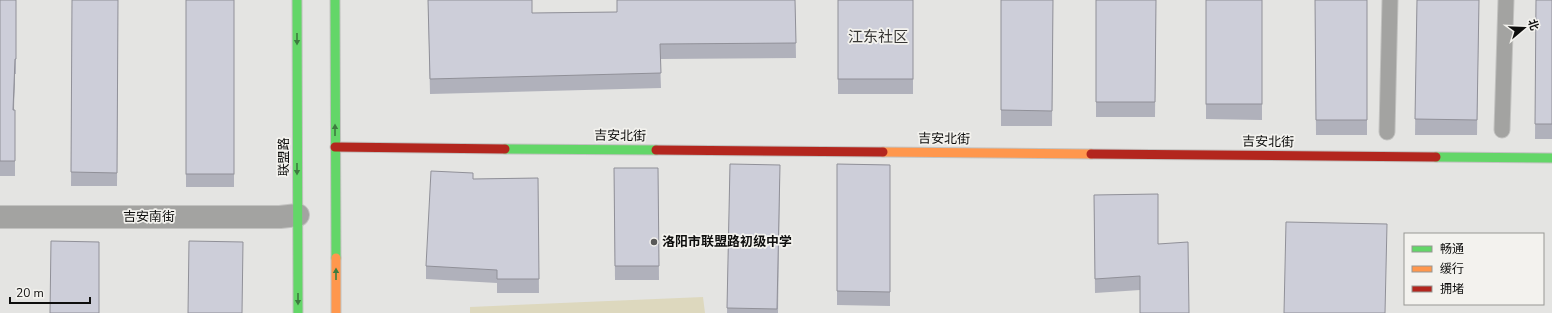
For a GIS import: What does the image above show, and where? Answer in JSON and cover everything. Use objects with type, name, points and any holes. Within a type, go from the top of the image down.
[{"type":"street","name":"联盟路","points":[[297,0],[298,313]]},
{"type":"street","points":[[335,0],[336,313]]},
{"type":"street","name":"吉安北街","points":[[335,147],[1552,158]]},
{"type":"street","name":"吉安南街","points":[[0,217],[280,217],[298,214]]},
{"type":"lane","points":[[1388,132],[1390,0]]},
{"type":"lane","points":[[1502,130],[1506,0]]},
{"type":"shaded area","points":[[703,297],[705,313],[470,313],[470,307]]},
{"type":"building","points":[[0,0],[16,0],[16,59],[13,110],[15,110],[15,161],[0,161]]},
{"type":"building","points":[[72,0],[118,0],[117,173],[71,172]]},
{"type":"building","points":[[186,0],[234,0],[234,174],[186,174]]},
{"type":"building","points":[[428,0],[532,0],[532,13],[617,12],[617,0],[795,0],[796,43],[660,44],[661,73],[430,79]]},
{"type":"building","points":[[838,0],[913,0],[913,79],[838,79]]},
{"type":"building","points":[[1001,0],[1053,0],[1052,111],[1001,110]]},
{"type":"building","points":[[1096,0],[1156,0],[1155,102],[1096,102]]},
{"type":"building","points":[[1206,0],[1262,0],[1262,104],[1206,104]]},
{"type":"building","points":[[1315,0],[1367,0],[1367,120],[1316,120]]},
{"type":"building","points":[[1417,0],[1479,0],[1477,120],[1415,119]]},
{"type":"building","points":[[1536,0],[1552,0],[1552,124],[1535,124]]},
{"type":"building","points":[[730,164],[780,165],[777,309],[727,308]]},
{"type":"building","points":[[837,164],[890,165],[890,292],[837,291]]},
{"type":"building","points":[[614,168],[658,168],[659,266],[615,266]]},
{"type":"building","points":[[431,171],[473,173],[473,179],[538,178],[539,279],[497,279],[497,270],[426,266]]},
{"type":"building","points":[[1158,194],[1158,244],[1188,242],[1189,313],[1140,313],[1140,276],[1095,279],[1094,195]]},
{"type":"building","points":[[1286,222],[1387,224],[1385,313],[1284,313]]},
{"type":"building","points":[[51,241],[99,242],[99,313],[50,313]]},
{"type":"building","points":[[189,241],[243,242],[242,313],[188,313]]},
{"type":"traffic: fast","points":[[297,0],[298,313]]},
{"type":"traffic: fast","points":[[335,0],[336,258]]},
{"type":"traffic: fast","points":[[505,149],[656,150]]},
{"type":"traffic: fast","points":[[1436,157],[1552,158]]},
{"type":"traffic: slow","points":[[883,152],[1091,154]]},
{"type":"traffic: slow","points":[[336,258],[336,313]]},
{"type":"traffic: jam","points":[[335,147],[505,149]]},
{"type":"traffic: jam","points":[[656,150],[883,152]]},
{"type":"traffic: jam","points":[[1091,154],[1436,157]]},
{"type":"place","name":"洛阳市联盟路初级中学","points":[[654,242]]},
{"type":"district","name":"江东社区","points":[[878,37]]}]
